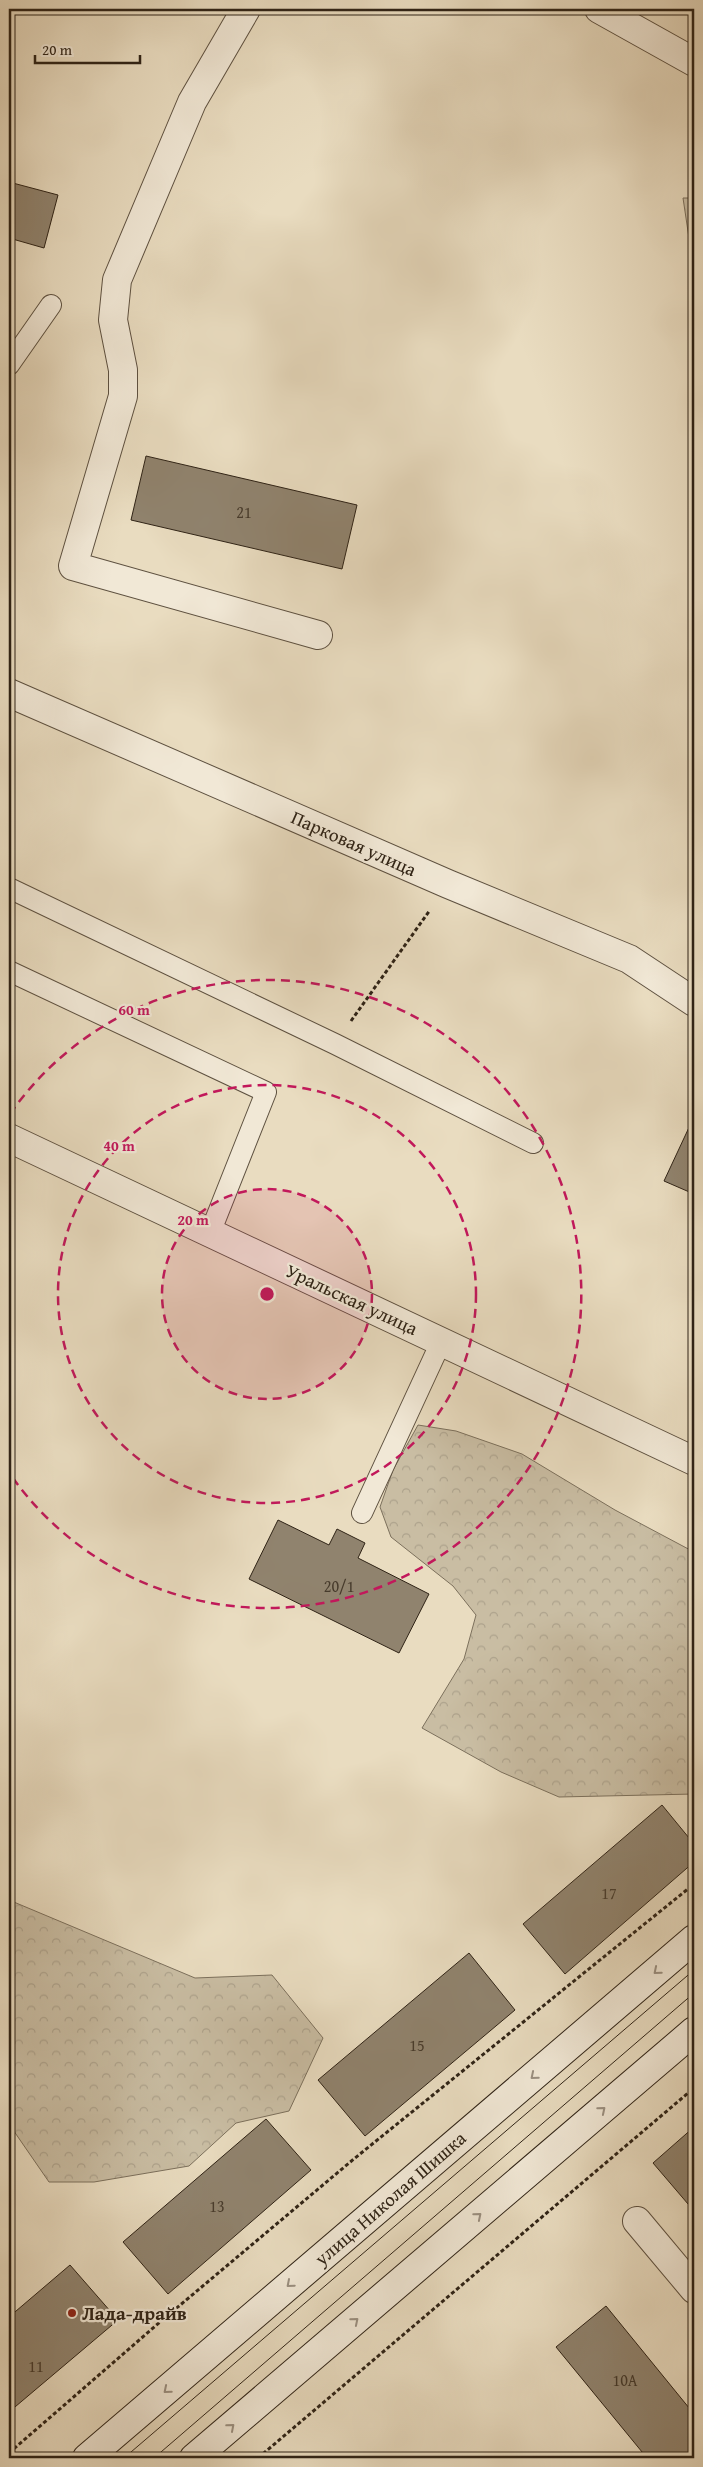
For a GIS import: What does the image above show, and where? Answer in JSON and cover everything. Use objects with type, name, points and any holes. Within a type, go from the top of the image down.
[{"type":"street","points":[[246,9],[192,102],[117,280],[113,320],[123,370],[123,396],[73,566],[318,635]]},
{"type":"street","points":[[599,9],[694,62]]},
{"type":"street","name":"Парковая улица","points":[[9,693],[448,884],[629,959],[694,1002]]},
{"type":"street","name":"Уральская улица","points":[[9,1138],[694,1461]]},
{"type":"street","name":"улица Николая Шишка","points":[[87,2458],[694,1939]]},
{"type":"street","points":[[194,2458],[694,2031]]},
{"type":"street","points":[[637,2221],[694,2289]]},
{"type":"lane","points":[[9,365],[51,305]]},
{"type":"lane","points":[[9,888],[335,1044],[533,1143]]},
{"type":"lane","points":[[9,971],[266,1092],[210,1233]]},
{"type":"lane","points":[[362,1513],[441,1342]]},
{"type":"path","points":[[335,1044],[448,884]]},
{"type":"path","points":[[9,2453],[160,2322],[356,2158],[694,1884]]},
{"type":"path","points":[[258,2458],[694,2088]]},
{"type":"green space","points":[[683,198],[694,198],[694,259],[692,258]]},
{"type":"green space","points":[[418,1425],[456,1431],[522,1454],[615,1510],[694,1552],[694,1794],[559,1797],[501,1772],[422,1728],[464,1659],[476,1615],[453,1586],[391,1537],[380,1507],[393,1470]]},
{"type":"green space","points":[[9,1900],[195,1978],[272,1975],[323,2038],[289,2111],[236,2123],[189,2166],[94,2182],[49,2182],[9,2124]]},
{"type":"building","points":[[9,182],[58,195],[44,248],[9,238]]},
{"type":"building","points":[[146,456],[357,505],[342,569],[131,520]]},
{"type":"building","points":[[692,1121],[694,1122],[694,1194],[664,1181]]},
{"type":"building","points":[[278,1520],[329,1545],[337,1529],[365,1543],[358,1558],[429,1594],[399,1653],[249,1579]]},
{"type":"building","points":[[662,1805],[694,1844],[694,1862],[565,1974],[523,1924]]},
{"type":"building","points":[[469,1953],[515,2010],[365,2136],[318,2080]]},
{"type":"building","points":[[266,2119],[311,2170],[168,2294],[123,2242]]},
{"type":"building","points":[[694,2127],[694,2211],[653,2163]]},
{"type":"building","points":[[70,2265],[118,2320],[9,2412],[9,2317]]},
{"type":"building","points":[[606,2306],[694,2414],[694,2458],[647,2458],[556,2347]]},
{"type":"tram line","points":[[124,2458],[694,1970]]},
{"type":"tram line","points":[[154,2458],[694,1993]]},
{"type":"place","name":"Лада-драйв","points":[[72,2313]]}]
